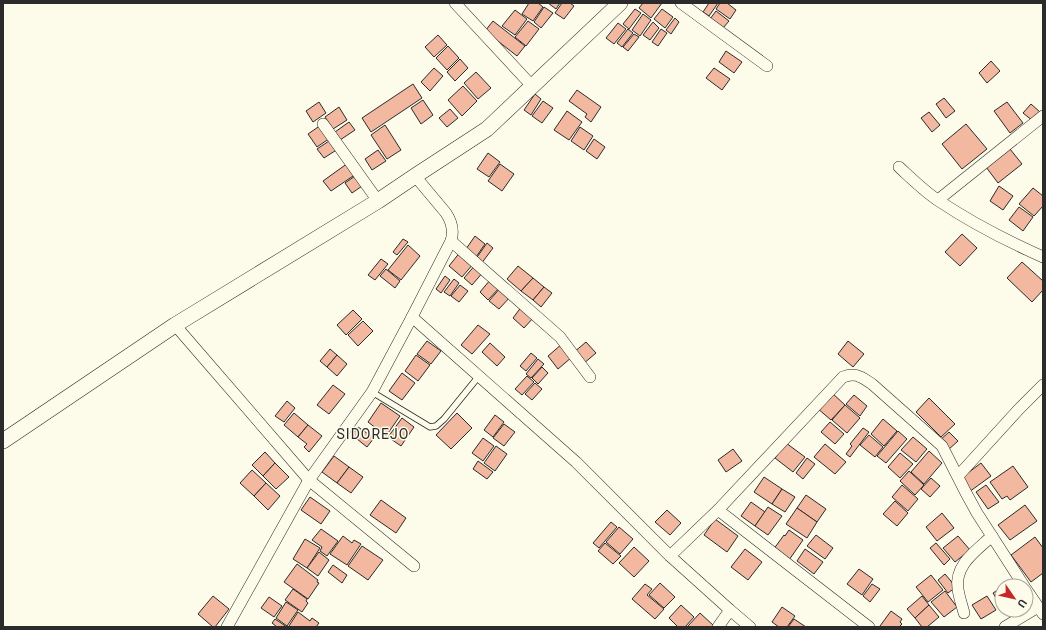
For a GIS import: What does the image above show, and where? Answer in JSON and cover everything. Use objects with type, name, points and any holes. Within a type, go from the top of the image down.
[{"type":"main road","points":[[3,442],[174,325],[378,201],[487,129],[620,3]]},
{"type":"street","points":[[455,3],[532,86]]},
{"type":"street","points":[[681,3],[767,66]]},
{"type":"street","points":[[938,200],[1043,116]]},
{"type":"street","points":[[322,124],[378,201]]},
{"type":"street","points":[[899,167],[938,200],[969,220],[1043,257]]},
{"type":"street","points":[[227,627],[309,480],[372,392],[451,241],[453,234],[451,220],[415,176]]},
{"type":"street","points":[[451,241],[560,337],[590,377]]},
{"type":"street","points":[[412,317],[576,462],[670,556],[750,627]]},
{"type":"street","points":[[174,325],[309,480],[414,566]]},
{"type":"street","points":[[670,556],[718,510],[843,376],[851,374],[861,376],[872,384],[942,446],[976,513],[1019,578]]},
{"type":"street","points":[[958,476],[1019,408],[1043,385]]},
{"type":"street","points":[[718,510],[869,627]]},
{"type":"street","points":[[964,613],[958,587],[959,574],[965,561],[992,536]]},
{"type":"street","points":[[1005,627],[1041,610],[1034,600]]},
{"type":"street","points":[[718,627],[730,610]]},
{"type":"lane","points":[[372,392],[430,427],[436,426],[444,419],[479,376]]},
{"type":"building","points":[[529,3],[538,3],[543,7],[533,21],[522,14]]},
{"type":"building","points":[[548,3],[560,3],[556,9]]},
{"type":"building","points":[[562,3],[570,3],[574,6],[564,19],[555,13]]},
{"type":"building","points":[[643,3],[662,3],[651,18],[639,8]]},
{"type":"building","points":[[709,3],[718,3],[709,16],[703,12]]},
{"type":"building","points":[[720,3],[727,3],[736,10],[730,19],[716,9]]},
{"type":"building","points":[[544,7],[553,13],[541,28],[534,22]]},
{"type":"building","points":[[635,9],[641,13],[629,29],[623,24]]},
{"type":"building","points":[[662,9],[673,17],[665,28],[654,19]]},
{"type":"building","points":[[515,10],[527,19],[515,35],[502,26]]},
{"type":"building","points":[[716,11],[729,21],[723,28],[710,19]]},
{"type":"building","points":[[643,14],[651,20],[640,36],[632,30]]},
{"type":"building","points":[[675,18],[679,22],[671,34],[666,30]]},
{"type":"building","points":[[493,21],[525,46],[517,56],[485,31]]},
{"type":"building","points":[[528,21],[539,29],[526,46],[515,37]]},
{"type":"building","points":[[653,22],[659,28],[650,40],[643,35]]},
{"type":"building","points":[[618,23],[626,29],[614,44],[606,38]]},
{"type":"building","points":[[628,29],[633,33],[622,47],[617,43]]},
{"type":"building","points":[[661,29],[667,33],[658,46],[652,42]]},
{"type":"building","points":[[634,34],[639,37],[628,51],[623,47]]},
{"type":"building","points":[[438,35],[447,45],[434,57],[425,47]]},
{"type":"building","points":[[448,46],[459,58],[447,70],[436,58]]},
{"type":"building","points":[[726,51],[742,62],[734,73],[719,62]]},
{"type":"building","points":[[460,59],[468,68],[455,81],[447,72]]},
{"type":"building","points":[[991,61],[1000,71],[987,83],[979,73]]},
{"type":"building","points":[[434,68],[443,76],[430,91],[421,82]]},
{"type":"building","points":[[714,68],[730,79],[722,90],[706,78]]},
{"type":"building","points":[[476,72],[491,88],[478,99],[464,83]]},
{"type":"building","points":[[413,84],[422,98],[371,132],[362,118]]},
{"type":"building","points":[[463,86],[477,101],[462,116],[448,100]]},
{"type":"building","points":[[577,90],[601,107],[591,122],[585,117],[587,114],[569,101]]},
{"type":"building","points":[[535,94],[541,99],[531,115],[524,110]]},
{"type":"building","points":[[944,98],[955,111],[946,118],[936,104]]},
{"type":"building","points":[[423,100],[433,115],[421,124],[411,108]]},
{"type":"building","points":[[543,101],[553,108],[542,123],[532,116]]},
{"type":"building","points":[[319,102],[326,113],[313,122],[306,111]]},
{"type":"building","points":[[1007,102],[1023,123],[1010,133],[994,111]]},
{"type":"building","points":[[1031,104],[1040,112],[1033,121],[1023,113]]},
{"type":"building","points":[[339,107],[347,120],[333,129],[325,117]]},
{"type":"building","points":[[450,109],[458,118],[447,127],[439,118]]},
{"type":"building","points":[[567,111],[582,122],[569,140],[554,130]]},
{"type":"building","points":[[929,112],[940,125],[932,132],[921,118]]},
{"type":"building","points":[[349,122],[355,130],[340,140],[335,132]]},
{"type":"building","points":[[966,124],[987,149],[962,169],[942,144]]},
{"type":"building","points":[[321,125],[330,138],[317,147],[308,134]]},
{"type":"building","points":[[385,125],[401,150],[387,159],[371,135]]},
{"type":"building","points":[[580,127],[593,136],[584,150],[571,141]]},
{"type":"building","points":[[332,139],[338,149],[324,158],[317,149]]},
{"type":"building","points":[[594,139],[605,147],[597,159],[586,151]]},
{"type":"building","points":[[1010,149],[1022,164],[998,183],[986,167]]},
{"type":"building","points":[[378,150],[386,161],[372,170],[365,159]]},
{"type":"building","points":[[488,153],[500,162],[489,177],[477,169]]},
{"type":"building","points":[[348,163],[356,174],[331,191],[323,181]]},
{"type":"building","points":[[500,164],[514,174],[502,191],[488,181]]},
{"type":"building","points":[[358,174],[365,184],[352,193],[345,183]]},
{"type":"building","points":[[999,186],[1013,196],[1003,210],[990,201]]},
{"type":"building","points":[[1033,188],[1043,196],[1043,206],[1034,216],[1019,204]]},
{"type":"building","points":[[1019,207],[1033,217],[1023,231],[1009,220]]},
{"type":"building","points":[[962,234],[977,248],[960,266],[945,252]]},
{"type":"building","points":[[475,236],[485,244],[476,257],[466,249]]},
{"type":"building","points":[[403,239],[408,242],[397,255],[393,252]]},
{"type":"building","points":[[487,243],[493,248],[481,264],[475,260]]},
{"type":"building","points":[[408,245],[420,256],[401,280],[388,270]]},
{"type":"building","points":[[461,251],[474,263],[462,277],[449,266]]},
{"type":"building","points":[[381,259],[388,264],[375,280],[368,275]]},
{"type":"building","points":[[1022,262],[1043,281],[1043,290],[1032,302],[1007,278]]},
{"type":"building","points":[[476,264],[484,271],[472,285],[464,278]]},
{"type":"building","points":[[518,266],[533,278],[521,291],[507,279]]},
{"type":"building","points":[[386,269],[400,281],[395,288],[380,276]]},
{"type":"building","points":[[445,276],[450,280],[441,293],[436,289]]},
{"type":"building","points":[[533,278],[544,287],[533,300],[521,291]]},
{"type":"building","points":[[454,279],[459,283],[450,296],[444,292]]},
{"type":"building","points":[[491,279],[500,287],[488,300],[480,292]]},
{"type":"building","points":[[460,285],[468,291],[459,302],[451,296]]},
{"type":"building","points":[[501,287],[511,296],[499,309],[489,301]]},
{"type":"building","points":[[544,287],[552,293],[541,307],[533,300]]},
{"type":"building","points":[[522,306],[534,317],[524,328],[513,318]]},
{"type":"building","points":[[353,310],[362,319],[346,335],[337,325]]},
{"type":"building","points":[[363,321],[373,331],[358,346],[348,335]]},
{"type":"building","points":[[478,325],[490,334],[472,354],[461,345]]},
{"type":"building","points":[[427,341],[441,351],[431,364],[417,354]]},
{"type":"building","points":[[848,341],[864,354],[853,367],[838,354]]},
{"type":"building","points":[[586,342],[596,353],[583,364],[573,353]]},
{"type":"building","points":[[490,343],[505,357],[497,366],[482,352]]},
{"type":"building","points":[[562,344],[572,357],[558,369],[548,356]]},
{"type":"building","points":[[330,349],[337,355],[327,367],[320,361]]},
{"type":"building","points":[[531,353],[537,358],[526,371],[520,366]]},
{"type":"building","points":[[337,355],[347,364],[337,376],[327,367]]},
{"type":"building","points":[[416,355],[430,365],[418,381],[405,371]]},
{"type":"building","points":[[538,359],[544,364],[531,378],[526,374]]},
{"type":"building","points":[[542,367],[548,373],[538,384],[532,378]]},
{"type":"building","points":[[402,373],[415,383],[402,400],[389,391]]},
{"type":"building","points":[[527,376],[534,382],[522,395],[515,389]]},
{"type":"building","points":[[535,383],[542,389],[532,400],[525,394]]},
{"type":"building","points":[[333,385],[345,394],[329,414],[317,405]]},
{"type":"building","points":[[831,392],[845,405],[831,420],[817,408]]},
{"type":"building","points":[[854,395],[867,406],[860,416],[846,404]]},
{"type":"building","points":[[929,398],[955,424],[941,437],[916,412]]},
{"type":"building","points":[[287,401],[295,408],[284,422],[275,416]]},
{"type":"building","points":[[381,403],[400,416],[386,436],[368,422]]},
{"type":"building","points":[[845,405],[860,418],[847,433],[832,420]]},
{"type":"building","points":[[294,413],[308,425],[298,437],[284,425]]},
{"type":"building","points":[[457,413],[472,428],[451,449],[436,435]]},
{"type":"building","points":[[495,415],[504,422],[493,437],[484,430]]},
{"type":"building","points":[[402,418],[414,427],[401,446],[388,437]]},
{"type":"building","points":[[883,419],[897,431],[884,446],[871,434]]},
{"type":"building","points":[[830,422],[844,434],[835,444],[821,432]]},
{"type":"building","points":[[504,424],[515,432],[504,446],[493,438]]},
{"type":"building","points":[[308,425],[322,436],[309,452],[304,447],[307,444],[298,437]]},
{"type":"building","points":[[358,427],[374,438],[367,447],[352,435]]},
{"type":"building","points":[[863,428],[869,432],[850,457],[846,454],[852,446],[850,444]]},
{"type":"building","points":[[898,431],[907,439],[886,463],[877,456]]},
{"type":"building","points":[[949,432],[958,441],[948,450],[939,441]]},
{"type":"building","points":[[869,435],[883,447],[875,457],[860,445]]},
{"type":"building","points":[[913,437],[927,449],[916,462],[901,450]]},
{"type":"building","points":[[483,438],[494,446],[483,461],[472,453]]},
{"type":"building","points":[[786,443],[805,457],[793,472],[775,458]]},
{"type":"building","points":[[825,444],[846,462],[835,474],[814,457]]},
{"type":"building","points":[[496,446],[507,454],[495,471],[484,463]]},
{"type":"building","points":[[733,449],[742,461],[726,472],[718,460]]},
{"type":"building","points":[[929,451],[942,463],[924,484],[911,472]]},
{"type":"building","points":[[265,452],[275,463],[263,476],[252,465]]},
{"type":"building","points":[[900,453],[913,464],[900,478],[888,467]]},
{"type":"building","points":[[334,456],[349,467],[337,483],[322,472]]},
{"type":"building","points":[[807,458],[815,464],[803,479],[796,473]]},
{"type":"building","points":[[478,461],[493,472],[487,479],[473,469]]},
{"type":"building","points":[[275,463],[289,477],[276,489],[263,476]]},
{"type":"building","points":[[981,463],[991,476],[969,492],[960,479]]},
{"type":"building","points":[[1013,466],[1028,487],[1010,500],[1007,496],[1002,499],[990,482]]},
{"type":"building","points":[[349,467],[363,477],[351,493],[337,483]]},
{"type":"building","points":[[252,470],[266,483],[254,496],[240,483]]},
{"type":"building","points":[[909,471],[924,485],[915,495],[900,481]]},
{"type":"building","points":[[764,477],[782,489],[772,504],[754,492]]},
{"type":"building","points":[[931,478],[940,486],[930,497],[921,489]]},
{"type":"building","points":[[266,483],[280,496],[268,510],[254,496]]},
{"type":"building","points":[[902,485],[918,499],[908,511],[892,497]]},
{"type":"building","points":[[986,485],[999,502],[988,509],[976,492]]},
{"type":"building","points":[[782,489],[795,497],[785,512],[772,504]]},
{"type":"building","points":[[806,495],[826,509],[817,522],[797,508]]},
{"type":"building","points":[[310,497],[330,511],[321,524],[301,510]]},
{"type":"building","points":[[381,500],[406,518],[396,533],[370,515]]},
{"type":"building","points":[[895,501],[908,513],[897,526],[883,514]]},
{"type":"building","points":[[751,502],[765,512],[755,526],[741,516]]},
{"type":"building","points":[[1025,505],[1037,521],[1010,540],[998,525]]},
{"type":"building","points":[[768,507],[782,516],[768,535],[755,526]]},
{"type":"building","points":[[797,508],[817,522],[807,538],[786,524]]},
{"type":"building","points":[[667,510],[681,523],[670,535],[655,522]]},
{"type":"building","points":[[942,513],[954,528],[937,541],[926,527]]},
{"type":"building","points":[[715,519],[738,536],[727,552],[704,535]]},
{"type":"building","points":[[611,522],[617,527],[599,548],[593,543]]},
{"type":"building","points":[[619,527],[633,539],[620,554],[606,542]]},
{"type":"building","points":[[321,529],[338,541],[327,556],[320,551],[322,547],[312,540]]},
{"type":"building","points":[[789,530],[803,540],[789,560],[773,550]]},
{"type":"building","points":[[816,535],[833,548],[825,559],[807,546]]},
{"type":"building","points":[[343,536],[352,543],[354,540],[361,544],[347,565],[330,554]]},
{"type":"building","points":[[958,536],[970,550],[955,562],[943,548]]},
{"type":"building","points":[[1035,537],[1043,548],[1043,573],[1034,580],[1034,578],[1028,578],[1011,555]]},
{"type":"building","points":[[305,539],[320,548],[307,568],[293,559]]},
{"type":"building","points":[[605,543],[621,556],[613,564],[598,551]]},
{"type":"building","points":[[936,543],[950,559],[944,565],[930,548]]},
{"type":"building","points":[[362,546],[383,560],[368,580],[348,566]]},
{"type":"building","points":[[634,547],[649,561],[634,577],[619,563]]},
{"type":"building","points":[[745,549],[762,562],[748,580],[731,567]]},
{"type":"building","points":[[805,549],[823,562],[814,574],[797,561]]},
{"type":"building","points":[[319,552],[329,560],[318,576],[307,568]]},
{"type":"building","points":[[297,564],[318,580],[317,582],[319,583],[308,599],[284,582]]},
{"type":"building","points":[[333,565],[347,575],[342,583],[328,572]]},
{"type":"building","points":[[859,569],[873,579],[862,595],[847,584]]},
{"type":"building","points":[[945,574],[956,587],[948,593],[938,580]]},
{"type":"building","points":[[931,575],[943,590],[928,602],[916,587]]},
{"type":"building","points":[[660,583],[675,597],[664,608],[649,595]]},
{"type":"building","points":[[645,584],[652,589],[647,595],[664,609],[655,619],[632,599]]},
{"type":"building","points":[[872,584],[880,589],[870,602],[863,596]]},
{"type":"building","points":[[293,589],[307,599],[306,601],[308,603],[302,612],[285,600]]},
{"type":"building","points":[[945,591],[957,607],[944,617],[931,602]]},
{"type":"building","points":[[213,596],[229,609],[215,627],[213,627],[198,614]]},
{"type":"building","points":[[922,596],[929,605],[915,618],[907,609]]},
{"type":"building","points":[[987,596],[994,607],[994,611],[981,619],[972,605]]},
{"type":"building","points":[[269,597],[282,606],[274,617],[261,608]]},
{"type":"building","points":[[286,602],[298,610],[287,626],[276,618]]},
{"type":"building","points":[[681,605],[694,617],[685,627],[678,627],[669,618]]},
{"type":"building","points":[[929,605],[939,617],[927,627],[922,627],[915,618]]},
{"type":"building","points":[[782,607],[795,616],[787,627],[779,627],[772,622]]},
{"type":"building","points":[[891,611],[902,619],[900,622],[902,624],[899,627],[881,627],[880,626]]},
{"type":"building","points":[[298,612],[310,621],[312,618],[319,623],[316,627],[289,626]]},
{"type":"building","points":[[700,613],[714,626],[687,627]]},
{"type":"building","points":[[275,619],[287,627],[277,627],[272,623]]},
{"type":"building","points":[[794,619],[806,627],[788,627]]},
{"type":"district","name":"SIDOREJO","points":[[373,434]]}]
